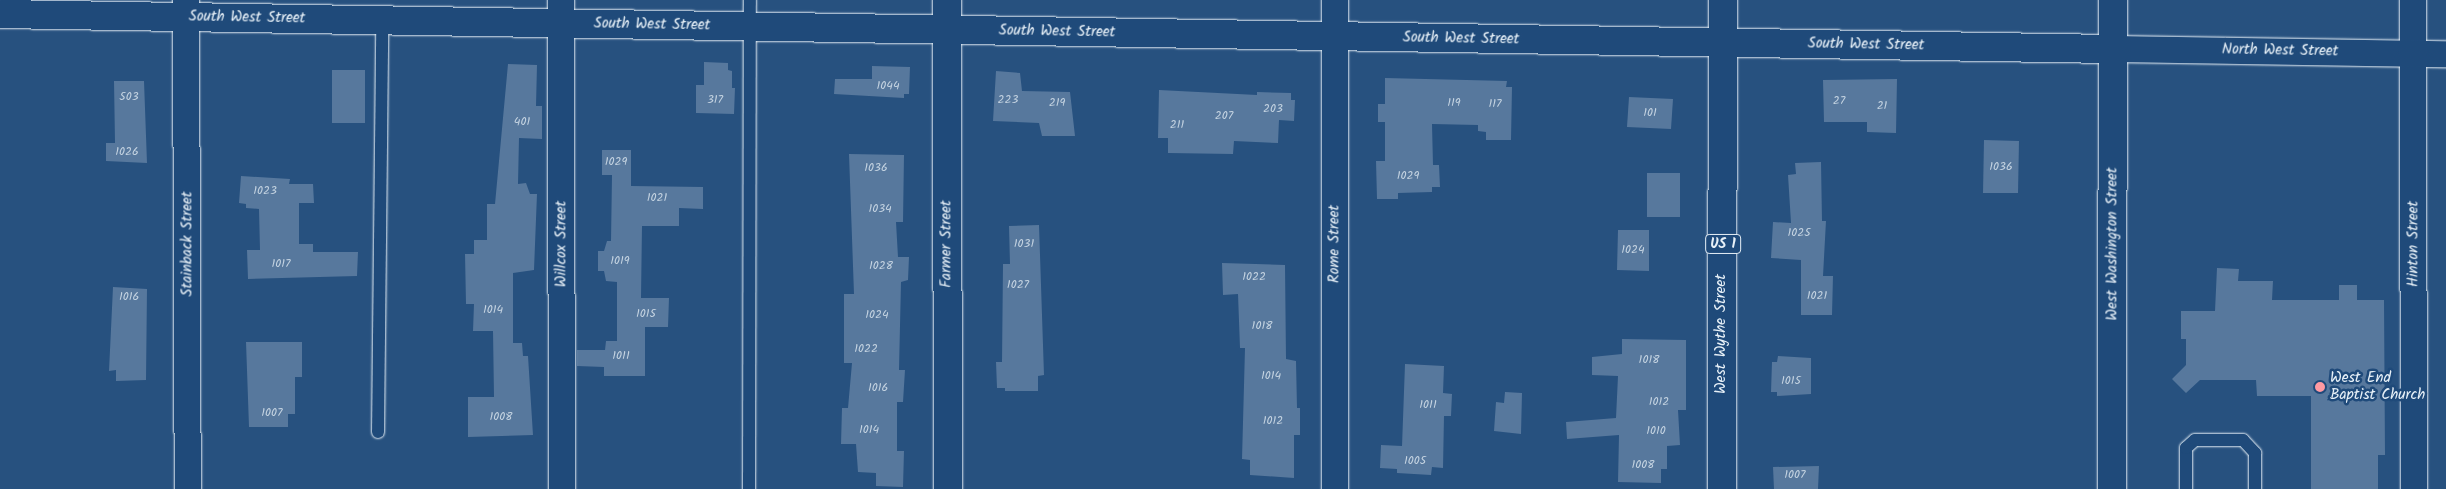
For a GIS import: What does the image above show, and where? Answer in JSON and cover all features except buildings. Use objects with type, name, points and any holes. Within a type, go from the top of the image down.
[{"type":"street","name":"Farmer Street","points":[[947,0],[948,489]]},
{"type":"street","name":"Rome Street","points":[[1335,0],[1335,489]]},
{"type":"street","name":"West Wythe Street","points":[[1722,489],[1723,0]]},
{"type":"street","name":"West Washington Street","points":[[2112,489],[2113,0]]},
{"type":"street","name":"Hinton Street","points":[[2413,0],[2414,489]]},
{"type":"street","name":"South West Street","points":[[0,14],[186,8],[382,19],[561,12],[750,27],[2113,49]]},
{"type":"street","name":"Stainback Street","points":[[186,8],[188,489]]},
{"type":"street","name":"Willcox Street","points":[[561,12],[562,489]]},
{"type":"street","name":"North West Street","points":[[2113,49],[2446,54]]},
{"type":"lane","points":[[749,489],[750,0]]},
{"type":"lane","points":[[378,432],[382,19]]},
{"type":"lane","points":[[2186,489],[2186,448],[2195,440],[2243,440],[2256,453],[2255,489]]},
{"type":"place","name":"West End Baptist Church","points":[[2320,387]]}]
